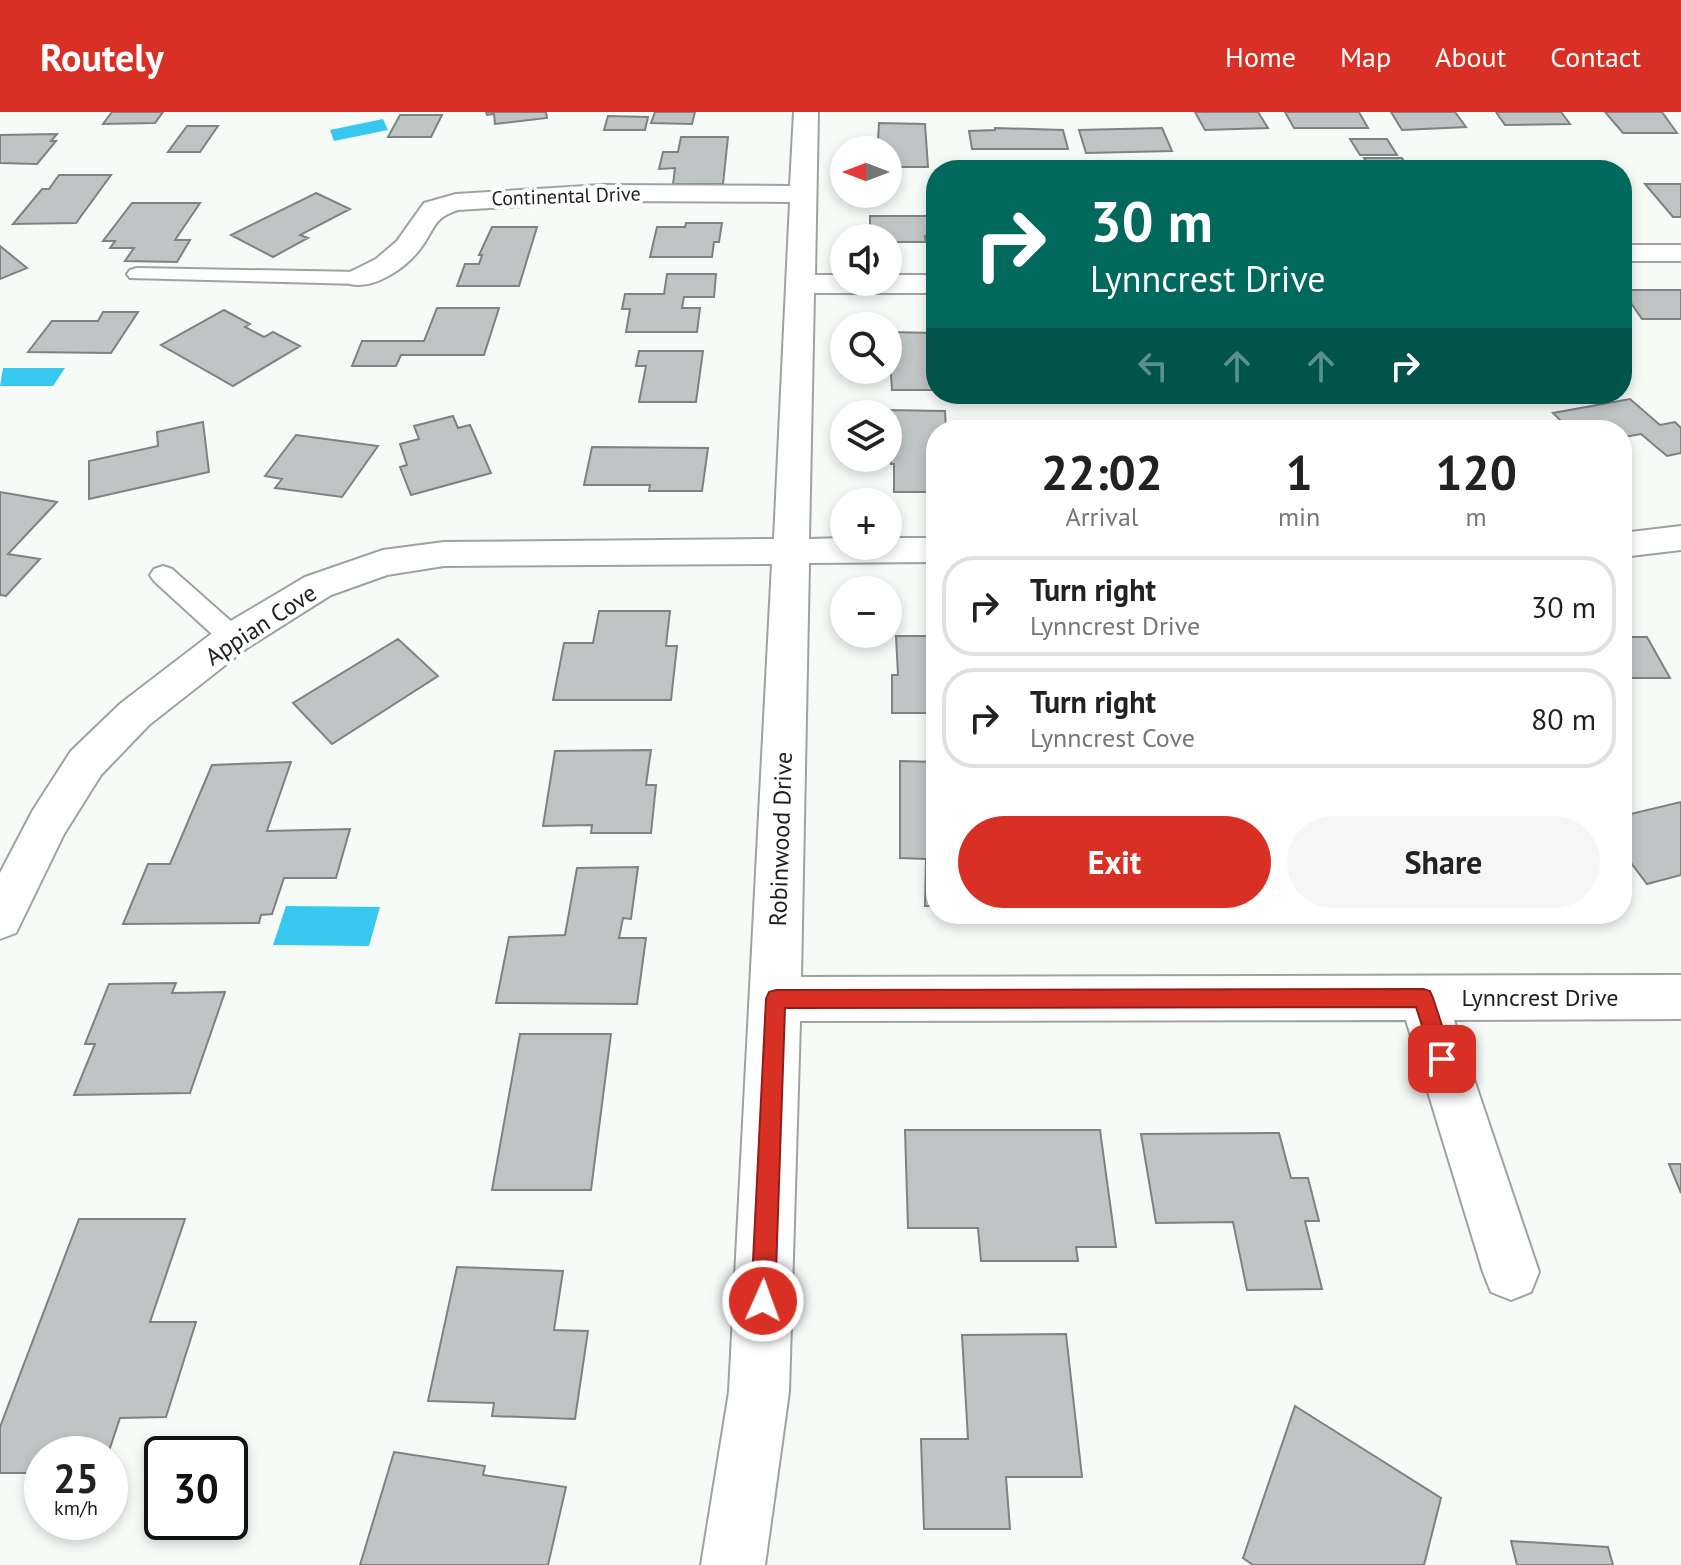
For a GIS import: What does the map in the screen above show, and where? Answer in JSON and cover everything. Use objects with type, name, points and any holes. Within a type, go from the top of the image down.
[{"type":"street","name":"Robinwood Drive","points":[[733,1565],[759,1392],[776,999],[806,112]]},
{"type":"street","name":"Continental Drive","points":[[360,278],[386,265],[409,245],[433,209],[456,202],[602,193],[803,194]]},
{"type":"street","points":[[1632,253],[1681,253]]},
{"type":"street","points":[[799,284],[926,284]]},
{"type":"street","points":[[1632,544],[1681,538]]},
{"type":"street","name":"Appian Cove","points":[[0,919],[48,823],[86,763],[135,714],[233,638],[318,586],[383,563],[444,554],[926,550]]},
{"type":"street","name":"Lynncrest Drive","points":[[776,999],[1681,997]]},
{"type":"street","points":[[1423,998],[1511,1272]]},
{"type":"lane","points":[[137,274],[360,278]]},
{"type":"lane","points":[[163,575],[233,638]]},
{"type":"water","points":[[383,119],[388,130],[334,141],[330,130]]},
{"type":"water","points":[[3,368],[65,368],[53,386],[0,386]]},
{"type":"water","points":[[286,906],[380,907],[369,946],[273,945]]},
{"type":"building","points":[[112,112],[163,112],[155,123],[103,124]]},
{"type":"building","points":[[486,112],[546,112],[547,118],[495,124],[494,114],[487,115]]},
{"type":"building","points":[[655,112],[695,112],[692,124],[651,123]]},
{"type":"building","points":[[1195,112],[1258,112],[1268,128],[1205,130]]},
{"type":"building","points":[[1285,112],[1359,112],[1368,128],[1294,128]]},
{"type":"building","points":[[1391,112],[1455,112],[1466,127],[1402,130]]},
{"type":"building","points":[[1496,112],[1561,112],[1570,124],[1505,125]]},
{"type":"building","points":[[1605,112],[1662,112],[1677,133],[1623,133]]},
{"type":"building","points":[[400,115],[442,115],[431,137],[388,137]]},
{"type":"building","points":[[608,116],[648,117],[645,130],[604,130]]},
{"type":"building","points":[[879,123],[925,124],[926,167],[902,167],[902,136],[878,136]]},
{"type":"building","points":[[187,126],[218,126],[200,152],[168,152]]},
{"type":"building","points":[[995,128],[1063,130],[1068,149],[972,149],[969,131]]},
{"type":"building","points":[[1162,128],[1172,151],[1086,153],[1079,130]]},
{"type":"building","points":[[57,134],[51,141],[56,141],[37,164],[0,163],[0,135]]},
{"type":"building","points":[[681,137],[728,137],[723,184],[673,184],[675,168],[659,169],[663,152],[678,152]]},
{"type":"building","points":[[1350,139],[1387,139],[1397,155],[1360,155]]},
{"type":"building","points":[[1364,158],[1403,160],[1365,160]]},
{"type":"building","points":[[59,175],[111,175],[76,223],[13,224],[42,189],[49,189]]},
{"type":"building","points":[[1645,184],[1681,184],[1681,217],[1673,217]]},
{"type":"building","points":[[316,193],[350,209],[300,235],[308,238],[273,257],[231,235]]},
{"type":"building","points":[[132,203],[200,203],[175,240],[190,240],[177,262],[125,261],[134,248],[110,248],[115,241],[103,241]]},
{"type":"building","points":[[870,216],[926,216],[926,242],[902,242],[902,224],[870,224]]},
{"type":"building","points":[[686,223],[722,223],[719,242],[714,242],[712,257],[650,257],[657,227],[685,227]]},
{"type":"building","points":[[492,227],[537,227],[519,286],[457,286],[465,264],[479,264],[482,255],[479,255]]},
{"type":"building","points":[[0,246],[27,268],[0,279]]},
{"type":"building","points":[[667,274],[716,274],[714,297],[684,297],[682,308],[700,308],[697,332],[626,332],[630,309],[622,309],[625,294],[664,294]]},
{"type":"building","points":[[1632,290],[1681,290],[1681,319],[1642,319],[1632,304]]},
{"type":"building","points":[[437,308],[499,308],[484,355],[401,355],[396,366],[352,366],[362,341],[424,341]]},
{"type":"building","points":[[224,310],[250,324],[245,327],[264,337],[273,332],[300,346],[233,386],[161,345]]},
{"type":"building","points":[[103,312],[138,312],[111,353],[28,352],[52,321],[98,321]]},
{"type":"building","points":[[902,332],[926,333],[926,390],[892,390],[892,384],[902,384]]},
{"type":"building","points":[[639,351],[703,351],[696,402],[639,402],[646,366],[636,366]]},
{"type":"building","points":[[1632,401],[1660,425],[1675,422],[1681,428],[1681,453],[1667,456],[1641,434],[1632,436],[1632,420],[1560,420],[1553,413],[1602,404],[1632,404]]},
{"type":"building","points":[[902,410],[945,411],[945,420],[926,420],[926,492],[902,492],[902,488],[894,488],[894,472],[902,472]]},
{"type":"building","points":[[453,416],[458,428],[470,425],[491,473],[411,495],[400,467],[407,465],[400,444],[419,439],[414,426]]},
{"type":"building","points":[[203,422],[209,472],[89,499],[89,461],[158,446],[157,432]]},
{"type":"building","points":[[296,435],[378,446],[342,497],[275,488],[282,479],[265,476]]},
{"type":"building","points":[[592,447],[708,448],[702,491],[649,491],[650,485],[584,485]]},
{"type":"building","points":[[0,492],[57,502],[8,554],[40,559],[6,596],[0,595]]},
{"type":"building","points":[[599,611],[670,611],[666,646],[677,646],[671,700],[553,700],[564,643],[593,643]]},
{"type":"building","points":[[902,636],[926,636],[926,713],[892,713],[892,675],[898,675],[897,648],[902,648]]},
{"type":"building","points":[[1632,637],[1647,637],[1670,678],[1632,678]]},
{"type":"building","points":[[398,639],[438,676],[332,744],[293,703]]},
{"type":"building","points":[[651,750],[646,785],[656,785],[651,833],[591,833],[592,825],[543,826],[555,751]]},
{"type":"building","points":[[900,761],[926,762],[926,859],[900,858]]},
{"type":"building","points":[[291,762],[267,831],[350,829],[336,878],[284,878],[272,914],[261,915],[259,923],[123,924],[148,864],[170,864],[212,765]]},
{"type":"building","points":[[1681,802],[1681,875],[1647,884],[1632,864],[1632,814]]},
{"type":"building","points":[[638,867],[631,919],[623,918],[619,938],[646,938],[637,1004],[496,1003],[509,937],[565,935],[577,868]]},
{"type":"building","points":[[176,983],[172,993],[225,992],[190,1093],[74,1095],[95,1044],[85,1044],[109,984]]},
{"type":"building","points":[[520,1034],[611,1034],[591,1190],[492,1190]]},
{"type":"building","points":[[905,1130],[1100,1130],[1116,1247],[1076,1247],[1078,1261],[981,1261],[978,1228],[908,1228]]},
{"type":"building","points":[[1279,1133],[1291,1178],[1308,1178],[1319,1221],[1305,1221],[1322,1289],[1247,1290],[1233,1222],[1156,1223],[1141,1134]]},
{"type":"building","points":[[1669,1164],[1681,1164],[1681,1193]]},
{"type":"building","points":[[79,1219],[185,1219],[150,1322],[196,1322],[166,1417],[120,1418],[114,1436],[24,1436],[24,1473],[0,1473],[0,1427]]},
{"type":"building","points":[[457,1267],[563,1271],[554,1330],[588,1331],[575,1419],[492,1416],[494,1403],[428,1401]]},
{"type":"building","points":[[1066,1334],[1082,1477],[1006,1477],[1010,1529],[924,1529],[921,1439],[968,1439],[962,1335]]},
{"type":"building","points":[[1295,1406],[1441,1498],[1424,1565],[1253,1565],[1243,1558]]},
{"type":"building","points":[[394,1452],[485,1466],[483,1475],[566,1487],[548,1565],[360,1565]]},
{"type":"building","points":[[1511,1541],[1608,1547],[1613,1565],[1517,1565]]},
{"type":"route","points":[[763,1301],[776,999],[1423,998],[1442,1059]]}]
